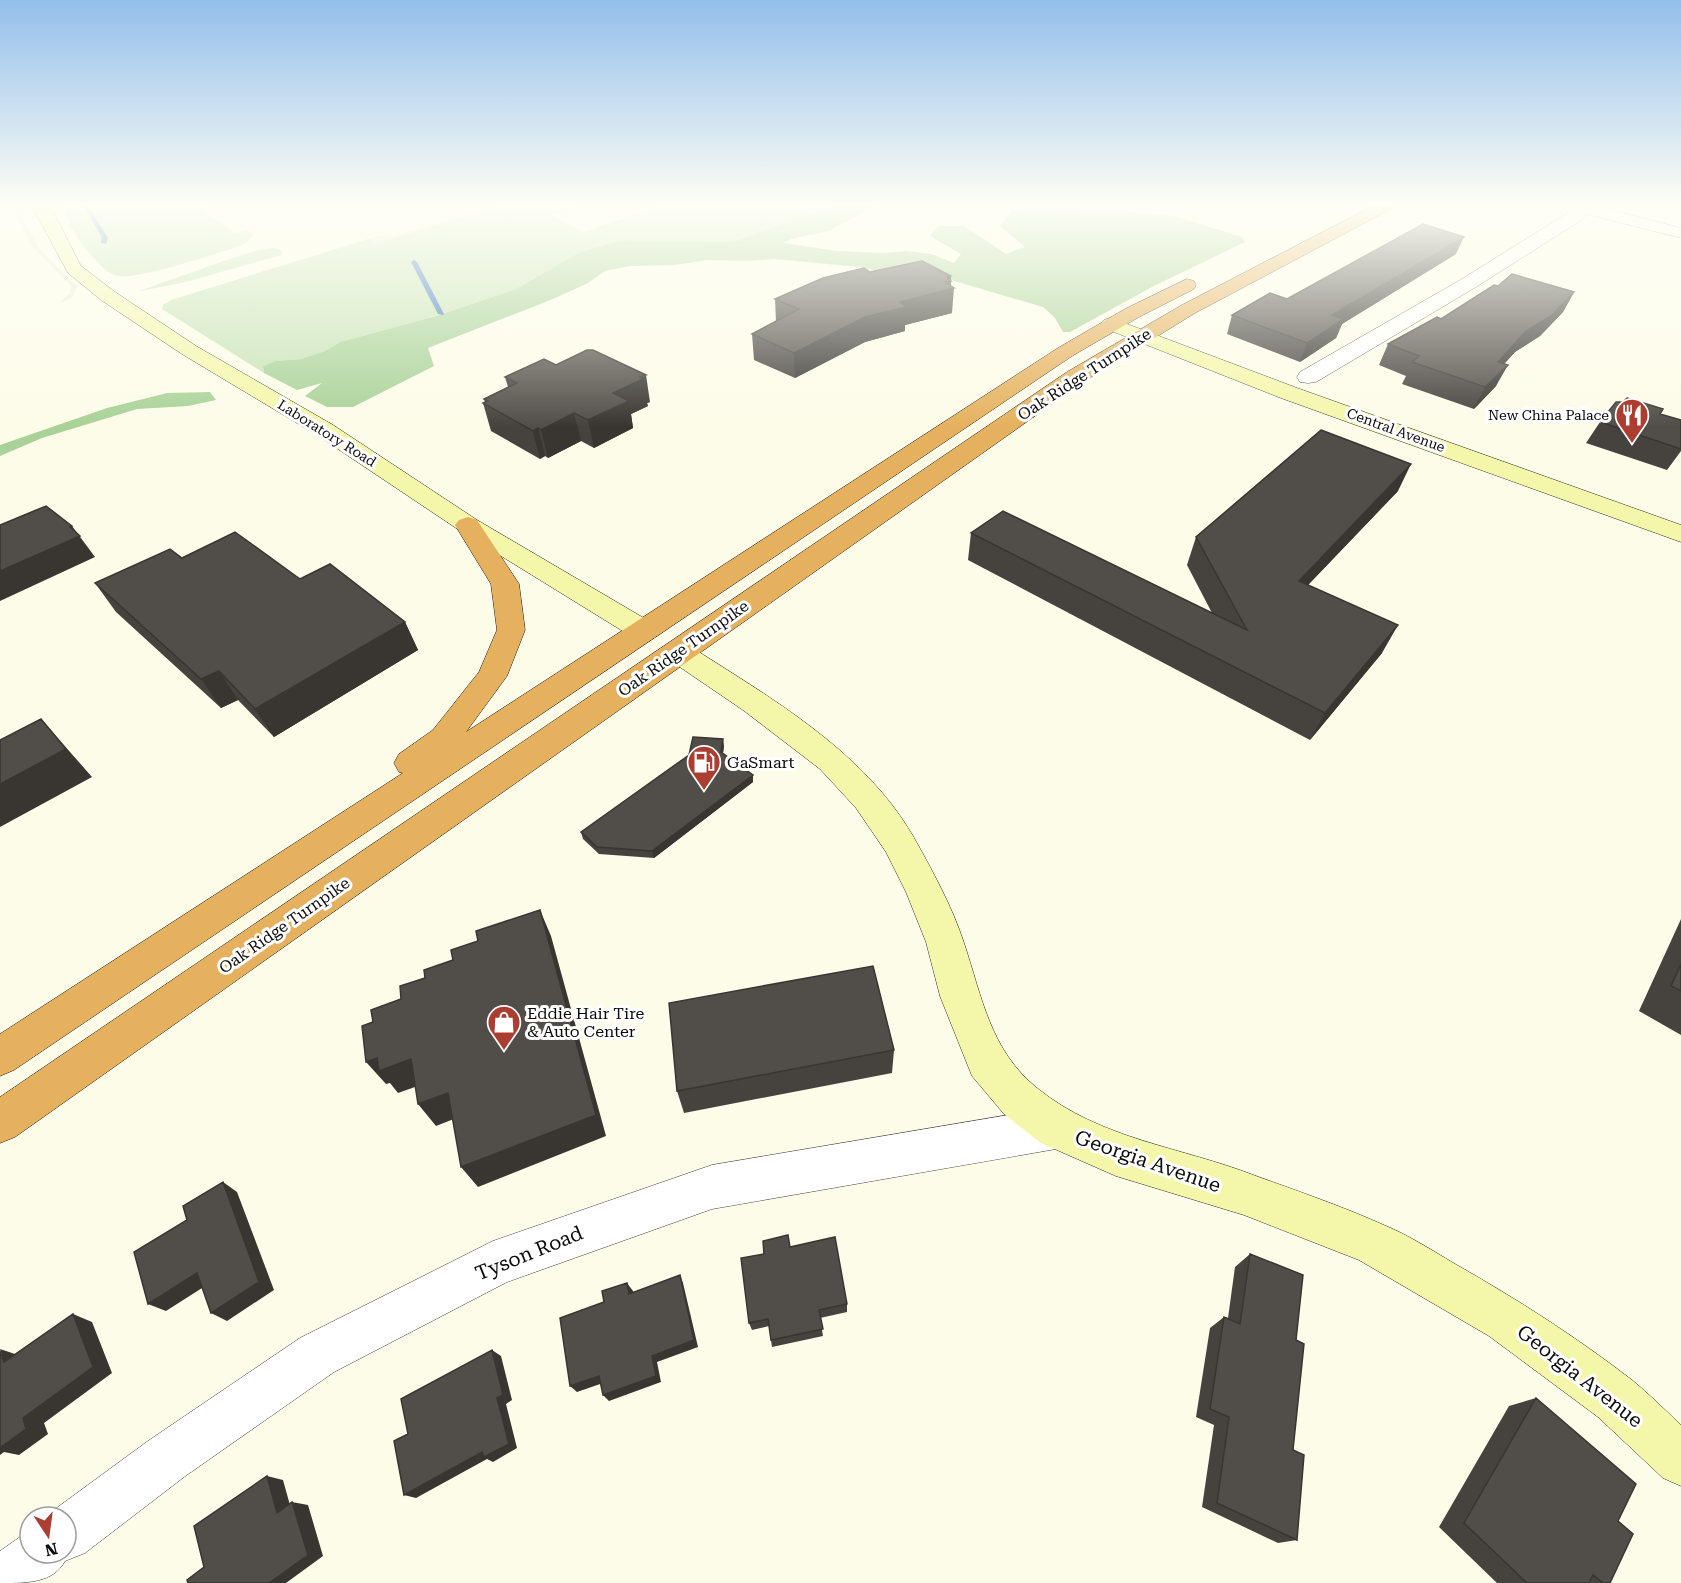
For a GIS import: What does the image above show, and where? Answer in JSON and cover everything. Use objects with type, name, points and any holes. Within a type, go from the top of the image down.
[{"type":"highway","name":"Oak Ridge Turnpike","points":[[0,1057],[1065,352],[1128,324],[1209,280]]},
{"type":"highway","name":"Oak Ridge Turnpike","points":[[0,1122],[1075,377],[1128,324],[1162,323],[1241,280]]},
{"type":"highway","points":[[262,885],[363,797],[444,738],[492,676],[511,630],[505,584],[468,525]]},
{"type":"highway","points":[[644,631],[678,652]]},
{"type":"highway","points":[[192,930],[224,967]]},
{"type":"street","name":"Laboratory Road","points":[[88,280],[108,296],[189,350],[326,430],[468,525],[644,631]]},
{"type":"street","points":[[1289,393],[1308,377],[1474,280]]},
{"type":"street","points":[[1162,323],[1330,385]]},
{"type":"street","name":"Central Avenue","points":[[1128,324],[1289,393],[1455,440],[1681,534]]},
{"type":"street","name":"Georgia Avenue","points":[[678,652],[754,702],[831,761],[867,799],[899,843],[924,891],[945,942],[959,996],[986,1062],[1019,1100],[1056,1128],[1116,1154],[1245,1193],[1373,1243],[1506,1319],[1616,1399],[1681,1460]]},
{"type":"street","name":"Tyson Road","points":[[78,1525],[166,1459],[317,1355],[473,1274],[530,1249],[711,1187],[1056,1128]]},
{"type":"street","points":[[3,1583],[26,1565]]},
{"type":"green space","points":[[171,280],[193,280],[182,283],[139,291]]},
{"type":"green space","points":[[236,280],[532,280],[516,289],[436,316],[340,342],[325,351],[301,359],[275,361],[263,366],[264,373],[162,309],[163,305],[171,300]]},
{"type":"green space","points":[[532,280],[592,280],[553,299],[428,348],[434,366],[353,407],[327,407],[305,396],[322,383],[297,390],[264,373],[263,366],[275,361],[301,359],[325,351],[340,342],[436,316],[516,289]]},
{"type":"green space","points":[[951,280],[1167,280],[1070,332],[1063,332],[1055,318],[1043,307]]},
{"type":"green space","points":[[210,392],[216,400],[188,406],[137,409],[42,438],[0,456],[0,445],[107,408],[167,393]]},
{"type":"shaded area","points":[[65,280],[71,280],[77,286],[73,296],[63,302],[60,301],[69,294],[71,286]]},
{"type":"building","points":[[819,280],[949,280],[951,281],[945,282],[954,288],[900,302],[906,307],[865,317],[794,353],[752,334],[799,309],[775,299]]},
{"type":"building","points":[[1322,280],[1391,280],[1332,315],[1343,319],[1307,343],[1232,315],[1270,293],[1287,299]]},
{"type":"building","points":[[1505,280],[1532,280],[1574,292],[1551,316],[1526,331],[1498,362],[1508,365],[1485,387],[1412,362],[1419,356],[1388,344],[1437,317],[1441,319],[1494,285],[1498,286]]},
{"type":"building","points":[[587,350],[593,350],[646,375],[640,377],[643,379],[613,393],[629,401],[588,420],[574,413],[541,430],[538,428],[533,431],[483,403],[488,401],[484,399],[517,383],[505,377],[544,359],[556,365]]},
{"type":"building","points":[[1627,398],[1663,409],[1660,414],[1681,420],[1681,449],[1600,422],[1616,402],[1623,402]]},
{"type":"building","points":[[1321,430],[1411,464],[1299,581],[1398,625],[1325,713],[971,533],[1003,511],[1247,630],[1196,537]]},
{"type":"building","points":[[46,506],[72,526],[70,527],[80,536],[0,571],[0,525]]},
{"type":"building","points":[[235,532],[300,579],[330,564],[405,622],[255,709],[219,671],[201,679],[95,583],[170,549],[182,558]]},
{"type":"building","points":[[41,719],[66,749],[0,784],[0,740]]},
{"type":"building","points":[[693,737],[723,739],[721,752],[753,775],[652,851],[597,847],[581,832],[689,755]]},
{"type":"building","points":[[540,910],[596,1115],[461,1167],[448,1093],[418,1104],[411,1059],[379,1071],[377,1058],[366,1062],[362,1026],[373,1022],[371,1010],[401,999],[400,986],[425,978],[424,970],[453,960],[451,950],[478,941],[476,931]]},
{"type":"building","points":[[1681,964],[1681,991],[1671,986]]},
{"type":"building","points":[[873,966],[894,1050],[677,1091],[669,1003]]},
{"type":"building","points":[[223,1182],[259,1282],[211,1313],[197,1273],[148,1304],[134,1252],[187,1220],[183,1206]]},
{"type":"building","points":[[788,1235],[790,1247],[835,1237],[847,1304],[819,1310],[823,1329],[771,1340],[768,1319],[749,1323],[741,1258],[764,1254],[763,1241]]},
{"type":"building","points":[[1250,1254],[1303,1275],[1296,1340],[1304,1344],[1293,1450],[1304,1455],[1297,1540],[1217,1503],[1229,1417],[1210,1409],[1224,1317],[1240,1324]]},
{"type":"building","points":[[680,1275],[694,1340],[652,1356],[656,1376],[603,1395],[599,1376],[570,1386],[560,1318],[604,1302],[602,1291],[627,1283],[629,1294]]},
{"type":"building","points":[[73,1314],[93,1367],[23,1418],[26,1429],[0,1448],[0,1351],[4,1362]]},
{"type":"building","points":[[492,1350],[503,1395],[497,1398],[509,1444],[484,1457],[482,1452],[404,1495],[394,1441],[408,1434],[401,1399]]},
{"type":"building","points":[[1536,1398],[1636,1484],[1618,1521],[1633,1534],[1610,1583],[1603,1583],[1593,1575],[1589,1583],[1527,1583],[1464,1523]]},
{"type":"building","points":[[267,1476],[277,1513],[292,1502],[308,1555],[269,1583],[188,1583],[187,1580],[204,1567],[194,1526]]},
{"type":"waterway","points":[[423,280],[441,314]]},
{"type":"place","name":"New China Palace","points":[[1632,444]]},
{"type":"place","name":"GaSmart","points":[[704,791]]},
{"type":"place","name":"Eddie Hair Tire & Auto Center","points":[[504,1051]]}]
